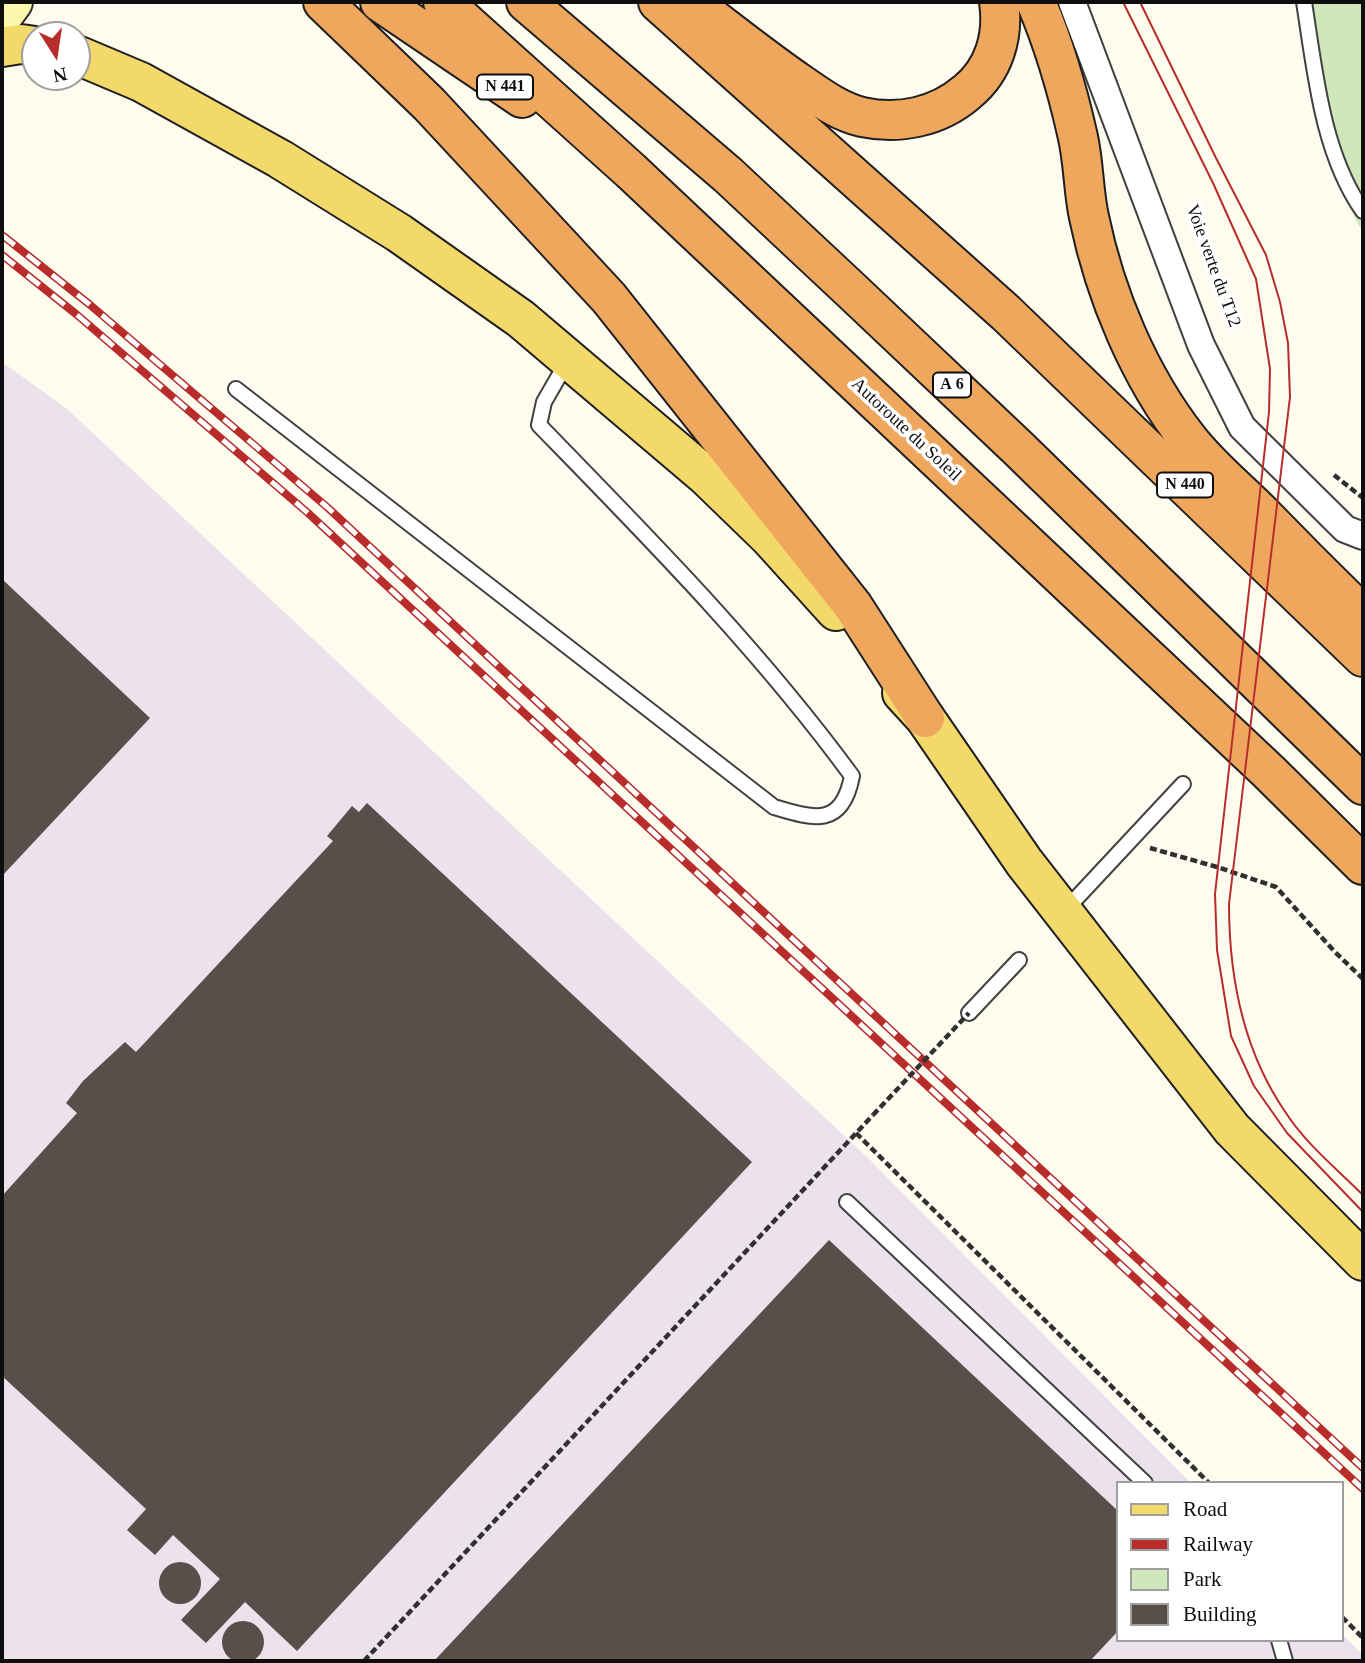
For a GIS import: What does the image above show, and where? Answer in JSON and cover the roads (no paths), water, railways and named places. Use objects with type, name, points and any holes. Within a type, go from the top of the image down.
[{"type":"highway","points":[[323,2],[429,104],[609,298],[853,606],[925,718]]},
{"type":"highway","name":"N 441","points":[[380,2],[631,171]]},
{"type":"highway","name":"Autoroute du Soleil","points":[[443,2],[631,171],[1269,772],[1363,865]]},
{"type":"highway","name":"A 6","points":[[526,2],[728,175],[852,291],[1018,448],[1363,785]]},
{"type":"highway","name":"N 440","points":[[658,2],[1006,313],[1363,657]]},
{"type":"highway","points":[[691,2],[772,65],[831,105],[861,117],[886,120],[914,119],[935,112],[962,96],[981,80],[996,50],[1001,17],[999,2]]},
{"type":"highway","points":[[1036,2],[1050,34],[1078,135],[1089,218],[1111,295],[1130,344],[1153,388],[1187,439],[1220,477],[1265,517],[1287,542],[1363,615]]},
{"type":"main road","points":[[2,17],[13,2]]},
{"type":"main road","points":[[2,47],[21,44]]},
{"type":"main road","points":[[91,61],[141,82],[291,165],[399,233],[521,318],[706,476],[769,537],[826,598],[882,673],[925,718],[1024,862],[1232,1129],[1363,1261]]},
{"type":"street","points":[[1072,2],[1201,345],[1242,427],[1345,529],[1363,536]]},
{"type":"lane","points":[[1304,2],[1322,112],[1349,191],[1363,211]]},
{"type":"lane","points":[[236,389],[774,807],[809,817],[828,815],[848,798],[852,776],[689,579],[539,425],[544,402],[569,358]]},
{"type":"lane","points":[[1071,904],[1183,784]]},
{"type":"lane","points":[[969,1013],[1019,960]]},
{"type":"lane","points":[[847,1202],[1143,1481]]},
{"type":"lane","points":[[1280,1642],[1285,1661]]},
{"type":"tram line","points":[[1123,2],[1213,183],[1256,279],[1270,369],[1269,412],[1215,894],[1217,950],[1231,1036],[1254,1086],[1287,1133],[1363,1212]]},
{"type":"tram line","points":[[1140,2],[1266,255],[1280,302],[1288,343],[1290,397],[1229,904],[1232,959],[1241,1013],[1259,1065],[1286,1113],[1322,1156],[1363,1195]]},
{"type":"railway","points":[[2,235],[89,304],[327,507],[1363,1468]]},
{"type":"railway","points":[[2,255],[76,314],[308,513],[1363,1489]]}]
